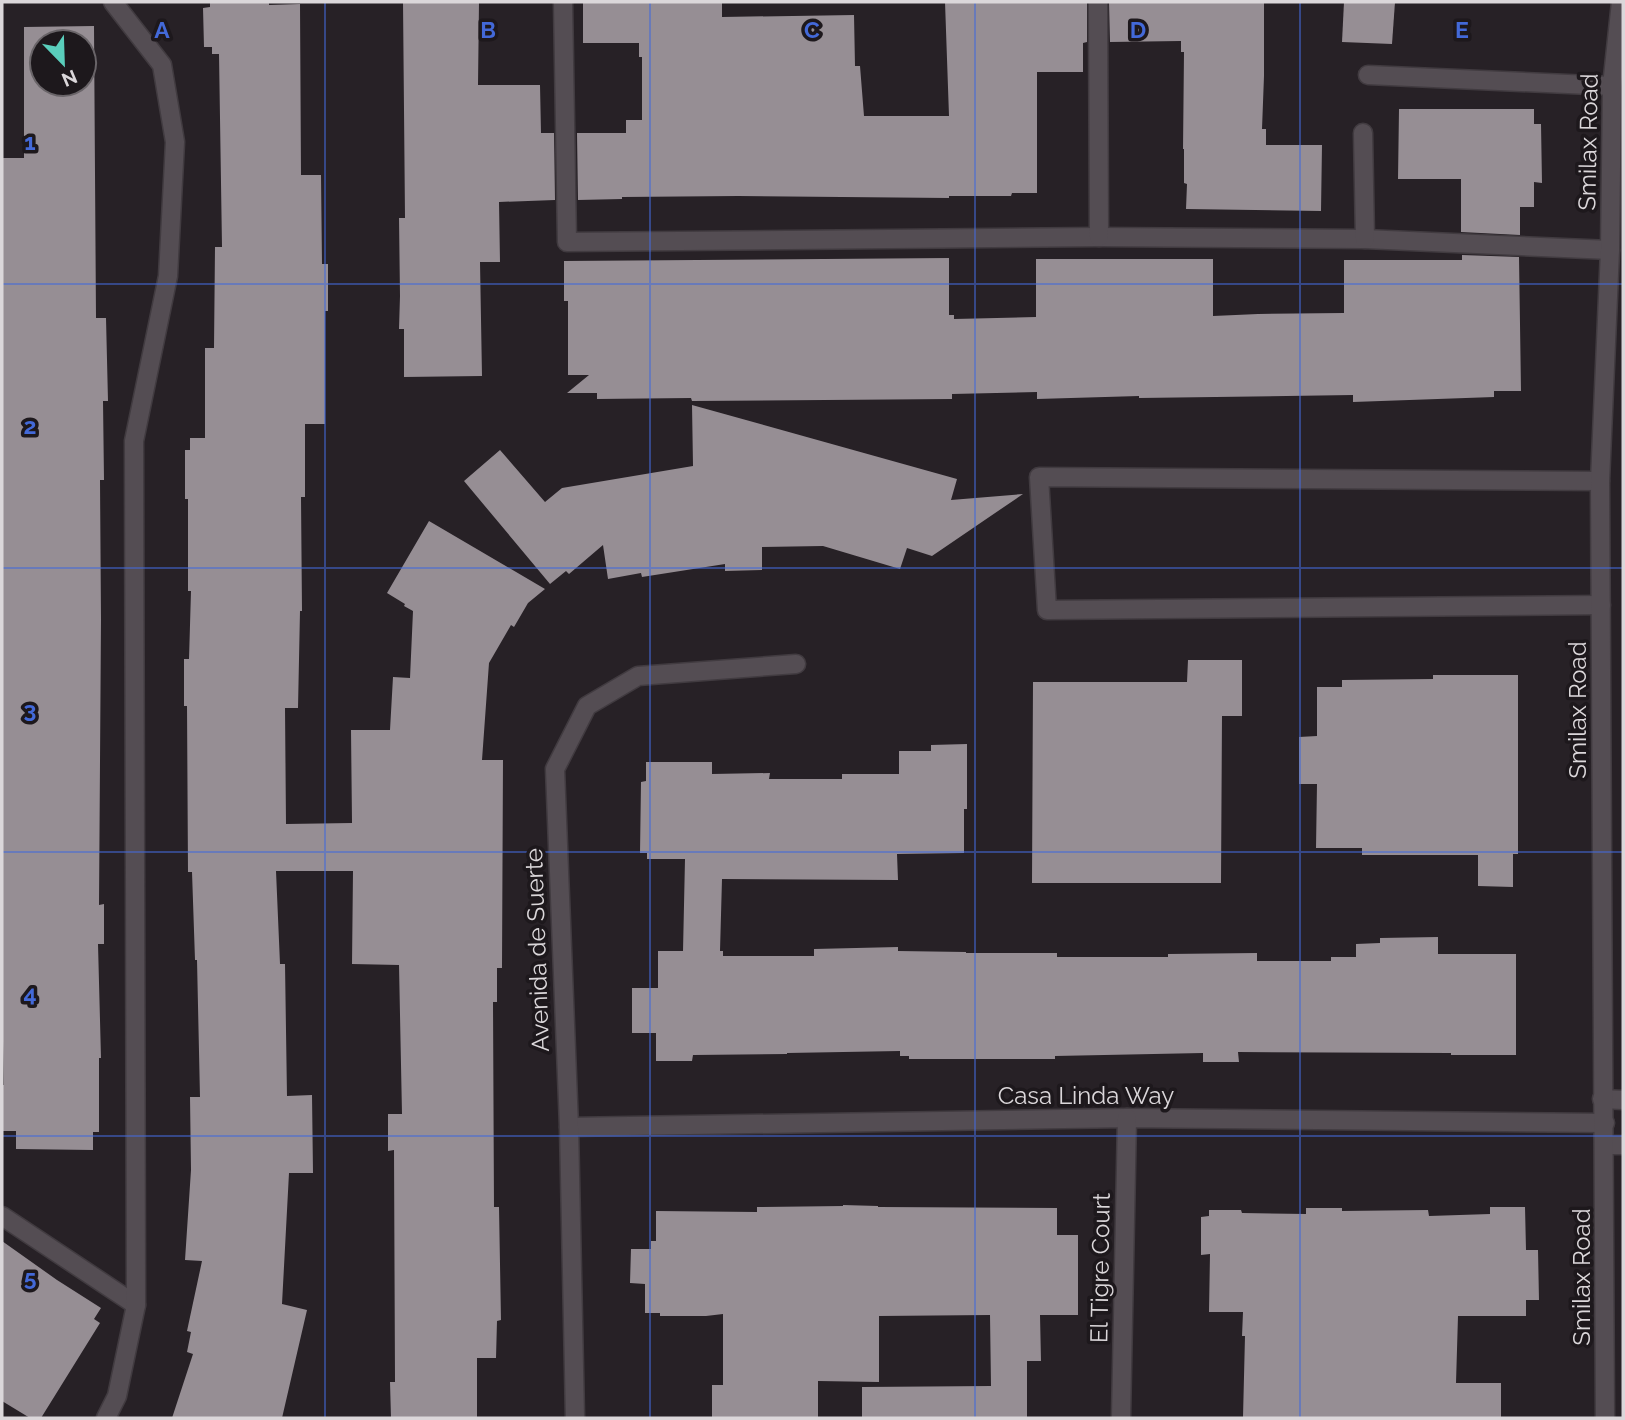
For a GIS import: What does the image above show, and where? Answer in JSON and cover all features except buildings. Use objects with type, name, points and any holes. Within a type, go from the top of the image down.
[{"type":"street","points":[[106,1418],[117,1396],[136,1305],[134,440],[168,276],[175,142],[162,65],[113,2]]},
{"type":"street","points":[[563,2],[566,242],[1099,237],[1365,239],[1610,250]]},
{"type":"street","points":[[1098,2],[1099,237]]},
{"type":"street","name":"Smilax Road","points":[[1605,1418],[1600,481],[1610,250],[1612,86],[1621,2]]},
{"type":"street","points":[[1368,75],[1612,86]]},
{"type":"street","points":[[1363,133],[1365,239]]},
{"type":"street","points":[[1600,481],[1039,477],[1048,610],[1601,605]]},
{"type":"street","name":"Avenida de Suerte","points":[[575,1418],[569,1127],[555,769],[587,706],[638,676],[796,664]]},
{"type":"street","points":[[1602,1100],[1623,1100]]},
{"type":"street","name":"Casa Linda Way","points":[[569,1127],[1127,1118],[1605,1123]]},
{"type":"street","name":"El Tigre Court","points":[[1121,1418],[1127,1118]]},
{"type":"street","points":[[1605,1145],[1623,1145]]},
{"type":"street","points":[[2,1216],[136,1305]]}]
